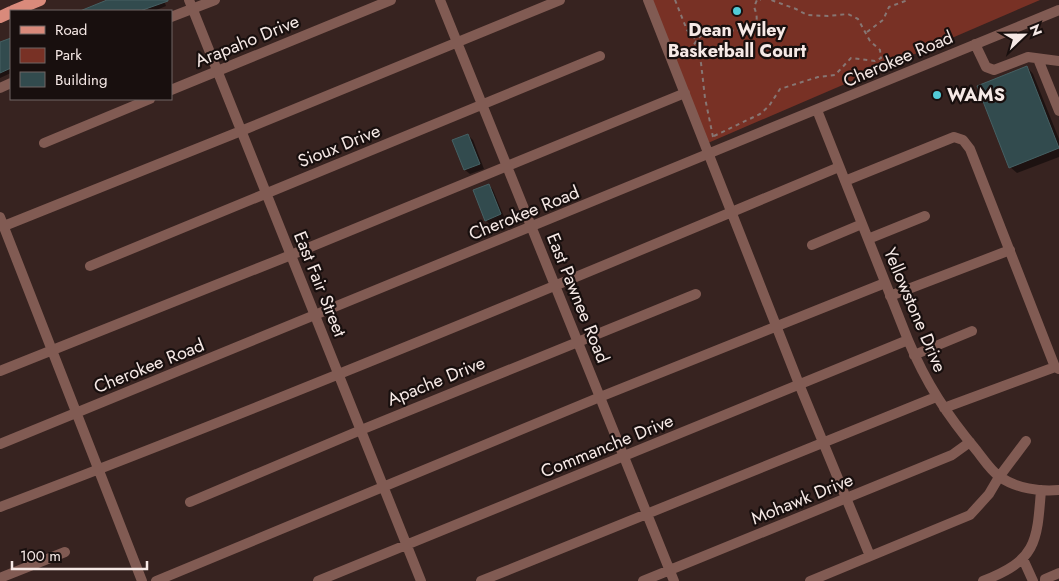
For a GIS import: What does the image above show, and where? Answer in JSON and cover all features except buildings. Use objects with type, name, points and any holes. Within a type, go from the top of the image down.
[{"type":"main road","points":[[17,10],[40,0]]},
{"type":"street","points":[[172,17],[190,4],[215,0]]},
{"type":"street","name":"Arapaho Drive","points":[[172,90],[391,0]]},
{"type":"street","name":"East Pawnee Road","points":[[440,0],[674,581]]},
{"type":"street","points":[[142,581],[2,222],[241,131],[560,0]]},
{"type":"street","points":[[648,0],[799,384],[870,556]]},
{"type":"street","name":"East Fair Street","points":[[190,4],[421,581]]},
{"type":"street","name":"Cherokee Road","points":[[0,444],[1059,10]]},
{"type":"street","points":[[976,44],[986,67],[994,70],[1028,57],[1059,60]]},
{"type":"street","name":"Sioux Drive","points":[[90,266],[600,56]]},
{"type":"street","points":[[1038,59],[1059,111]]},
{"type":"street","points":[[0,371],[291,255],[686,93]]},
{"type":"street","points":[[44,143],[148,100]]},
{"type":"street","name":"Yellowstone Drive","points":[[817,110],[914,355],[936,397],[999,477],[1029,489],[1059,490]]},
{"type":"street","points":[[845,181],[954,137],[963,140],[970,149],[1057,368],[944,408]]},
{"type":"street","points":[[0,507],[339,374],[556,286],[839,167]]},
{"type":"street","points":[[868,239],[925,216]]},
{"type":"street","points":[[812,245],[862,224]]},
{"type":"street","points":[[890,296],[1010,250]]},
{"type":"street","points":[[156,581],[600,397],[885,283]]},
{"type":"street","name":"Apache Drive","points":[[190,502],[361,430],[696,294]]},
{"type":"street","points":[[914,355],[972,331]]},
{"type":"street","name":"Commanche Drive","points":[[318,581],[908,340]]},
{"type":"street","points":[[481,581],[936,397]]},
{"type":"street","points":[[810,581],[970,515],[989,494],[999,477],[1026,441]]},
{"type":"street","name":"Mohawk Drive","points":[[643,581],[952,455],[970,442]]},
{"type":"street","points":[[983,581],[1013,568],[1031,549],[1035,539],[1041,490]]},
{"type":"street","points":[[0,578],[65,552]]},
{"type":"street","points":[[1023,559],[1033,581]]},
{"type":"street","points":[[1045,581],[1059,572]]},
{"type":"path","points":[[675,0],[687,30],[697,41]]},
{"type":"path","points":[[759,0],[754,7],[758,16],[755,25],[751,29],[715,31],[701,36],[693,46],[701,63],[705,98],[714,136],[760,114],[770,106],[780,89],[818,77],[835,76],[852,58],[875,61],[881,58],[880,50],[870,41],[858,19],[848,14],[828,16],[807,15],[771,0]]},
{"type":"path","points":[[866,33],[883,20],[889,7],[908,0]]},
{"type":"green space","points":[[651,0],[1040,0],[701,146]]},
{"type":"place","name":"Dean Wiley Basketball Court","points":[[737,11]]},
{"type":"place","name":"WAMS","points":[[937,95]]}]
